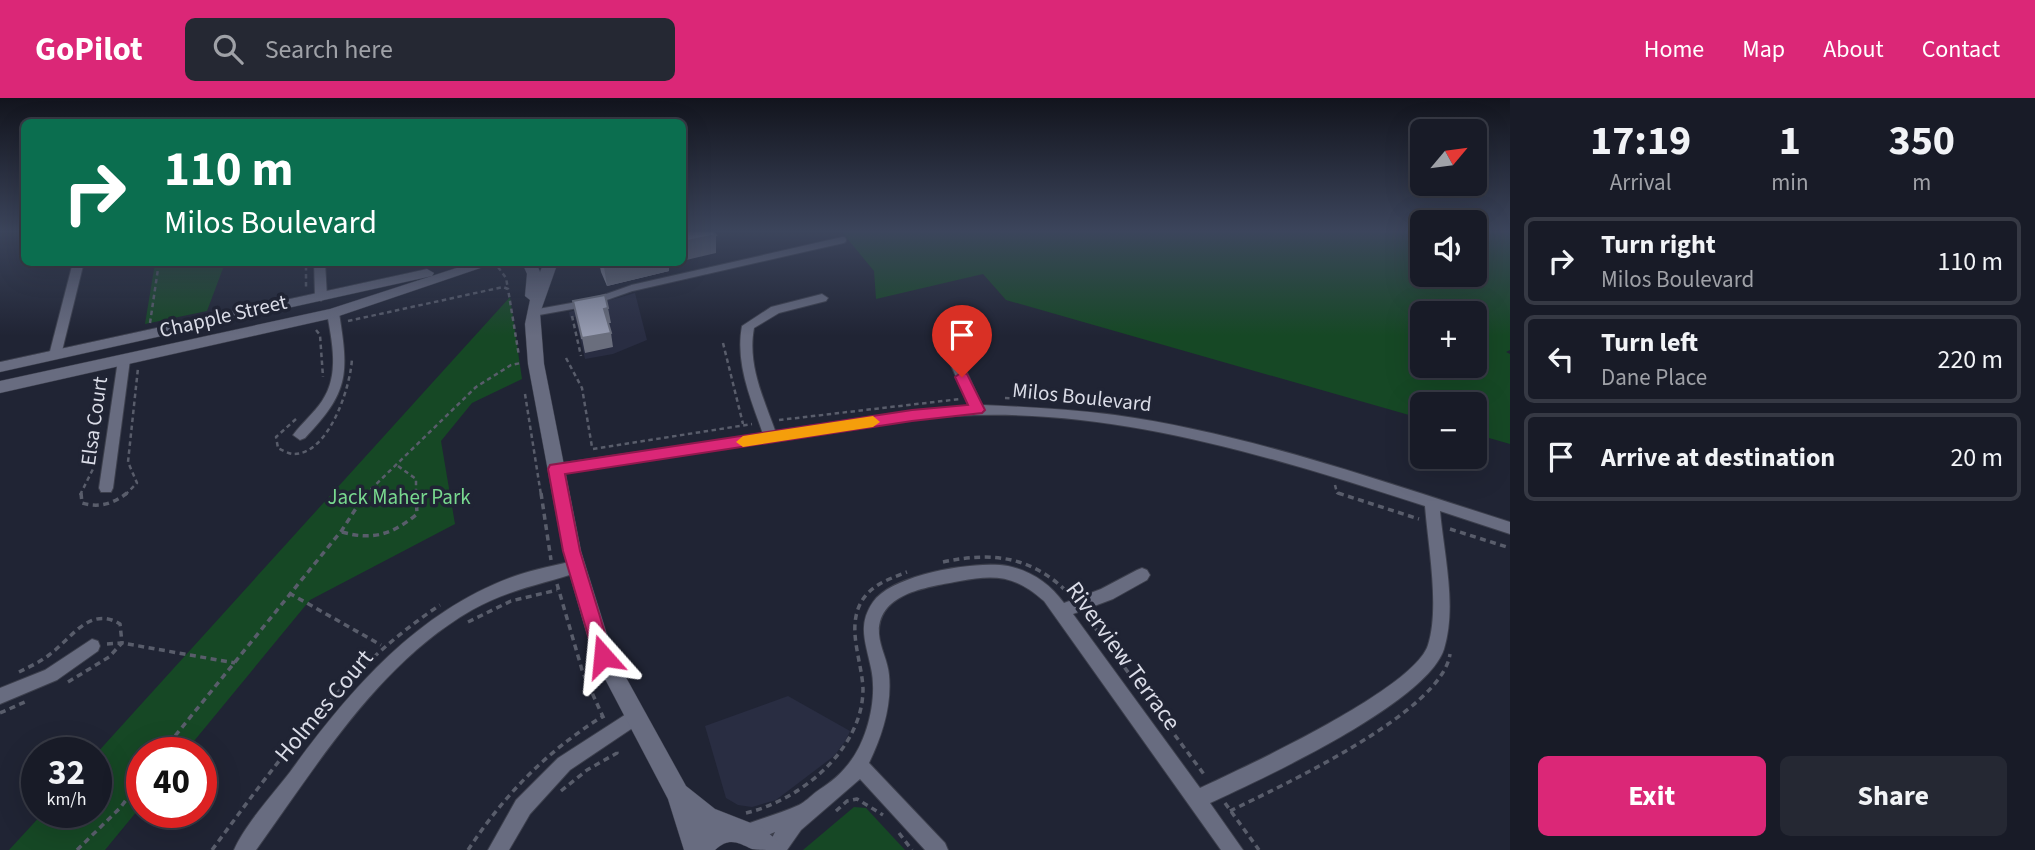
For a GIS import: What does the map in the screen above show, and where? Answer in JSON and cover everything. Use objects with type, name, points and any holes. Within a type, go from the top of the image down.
[{"type":"street","points":[[55,355],[78,266]]},
{"type":"street","points":[[319,266],[321,297]]},
{"type":"street","name":"Chapple Street","points":[[0,367],[411,278],[444,266]]},
{"type":"street","name":"Chapple Street","points":[[0,387],[123,366],[334,319],[481,266]]},
{"type":"street","points":[[531,266],[534,274],[531,300],[536,364],[577,566],[603,656],[678,794],[698,850],[712,836],[741,824]]},
{"type":"street","points":[[533,311],[549,266]]},
{"type":"street","points":[[771,438],[747,360],[744,340],[748,326],[775,310],[822,298]]},
{"type":"street","points":[[300,435],[334,399],[340,371],[334,319]]},
{"type":"street","points":[[944,336],[974,404]]},
{"type":"street","name":"Elsa Court","points":[[106,488],[123,366]]},
{"type":"street","name":"Milos Boulevard","points":[[556,469],[594,456],[771,438],[974,404],[1062,412],[1162,426],[1236,442],[1510,528]]},
{"type":"street","points":[[1197,799],[1292,755],[1396,690],[1421,671],[1434,654],[1440,631],[1442,526],[1432,503]]},
{"type":"street","name":"Holmes Court","points":[[244,850],[320,743],[363,690],[399,654],[458,610],[510,585],[577,566]]},
{"type":"street","name":"Riverview Terrace","points":[[776,850],[783,836],[804,812],[859,765],[876,726],[881,687],[871,628],[876,613],[889,596],[919,583],[974,571],[1003,569],[1039,585],[1070,608],[1233,850]]},
{"type":"street","points":[[1070,608],[1142,575]]},
{"type":"street","points":[[0,696],[51,675],[92,646]]},
{"type":"street","points":[[498,850],[523,807],[564,764],[634,717]]},
{"type":"street","points":[[859,765],[938,850]]},
{"type":"street","points":[[678,794],[707,817],[741,824],[769,850]]},
{"type":"street","name":"Riverview Terrace","points":[[741,824],[804,812]]},
{"type":"lane","points":[[533,311],[564,309],[632,288],[728,266]]},
{"type":"path","points":[[150,323],[158,266]]},
{"type":"path","points":[[306,266],[306,290]]},
{"type":"path","points":[[496,266],[506,278],[523,376]]},
{"type":"path","points":[[313,329],[334,319],[498,287],[508,289]]},
{"type":"path","points":[[723,343],[744,426]]},
{"type":"path","points":[[566,358],[572,374],[582,388],[594,456],[765,421],[974,404]]},
{"type":"path","points":[[174,737],[340,531],[370,488],[398,466],[476,387],[511,365],[521,363]]},
{"type":"path","points":[[99,377],[123,366],[138,368]]},
{"type":"path","points":[[525,390],[554,571],[583,673],[617,753],[587,770],[552,800]]},
{"type":"path","points":[[1002,398],[1073,401],[1158,414]]},
{"type":"path","points":[[340,531],[359,538],[393,534],[417,514],[416,479],[398,466]]},
{"type":"path","points":[[1333,471],[1337,493],[1510,548]]},
{"type":"path","points":[[1442,526],[1450,542]]},
{"type":"path","points":[[931,565],[977,556],[1009,556],[1035,564],[1049,574],[1070,608],[1216,791],[1259,850]]},
{"type":"path","points":[[741,824],[756,811],[781,801],[841,753],[855,728],[862,702],[863,682],[853,629],[855,615],[870,590],[896,575],[908,572]]},
{"type":"path","points":[[457,629],[511,601],[559,590]]},
{"type":"path","points":[[289,593],[399,654]]},
{"type":"path","points":[[92,646],[122,643],[235,663]]},
{"type":"path","points":[[1230,811],[1320,767],[1423,698],[1435,686],[1448,665],[1450,647]]},
{"type":"path","points":[[828,817],[847,801],[857,799],[883,815]]},
{"type":"path","points":[[77,850],[126,800]]},
{"type":"path","points":[[892,825],[912,850]]},
{"type":"shaded area","points":[[635,293],[647,340],[613,354],[585,359],[575,317],[570,318],[569,312]]},
{"type":"shaded area","points":[[788,696],[850,731],[846,740],[834,756],[776,800],[752,807],[738,805],[726,798],[705,726]]},
{"type":"green space","points":[[154,266],[224,266],[207,311],[145,324]]},
{"type":"green space","points":[[870,266],[1410,266],[1410,287],[1487,287],[1487,266],[1510,266],[1510,350],[1506,352],[1510,354],[1510,444],[1487,437],[1487,392],[1410,392],[1410,415],[1006,300],[983,274],[876,299],[874,271]]},
{"type":"green space","name":"Jack Maher Park","points":[[510,297],[522,379],[472,403],[441,441],[455,524],[310,600],[197,737],[126,737],[126,824],[105,850],[9,850],[29,828],[112,828],[111,737]]},
{"type":"green space","points":[[854,807],[866,808],[905,850],[803,850]]},
{"type":"building","points":[[605,295],[608,308],[604,309],[611,333],[582,338],[573,301]]},
{"type":"slow traffic","points":[[743,442],[873,422]]},
{"type":"route","points":[[603,656],[572,551],[556,469],[912,415],[977,410],[962,377]]}]
